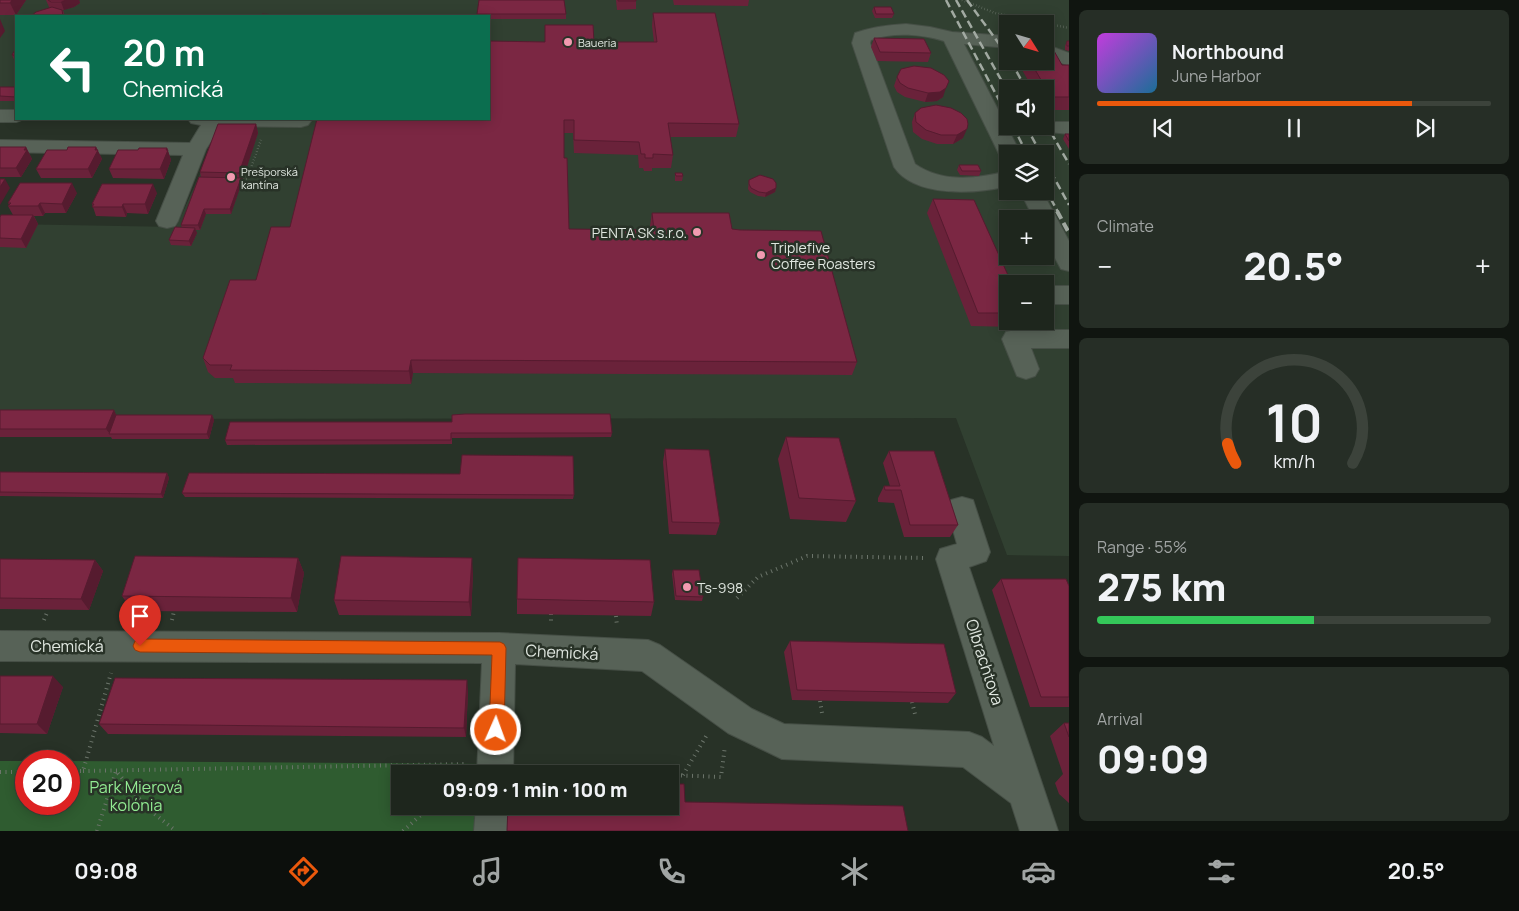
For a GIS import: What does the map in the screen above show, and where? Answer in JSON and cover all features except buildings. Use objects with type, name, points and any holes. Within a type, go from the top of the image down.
[{"type":"street","points":[[999,41],[951,37],[934,31],[887,31],[870,33],[862,37],[861,43],[905,168],[916,175],[936,183],[992,183],[999,181]]},
{"type":"street","points":[[951,37],[1005,145]]},
{"type":"street","points":[[1054,54],[1069,60]]},
{"type":"street","points":[[0,116],[15,116]]},
{"type":"street","points":[[167,221],[196,149],[209,131],[213,120]]},
{"type":"street","points":[[256,120],[300,121]]},
{"type":"street","points":[[0,146],[196,149]]},
{"type":"street","points":[[1036,200],[1069,263]]},
{"type":"street","points":[[1054,295],[1069,295]]},
{"type":"street","points":[[1026,369],[1015,339],[1069,339]]},
{"type":"street","points":[[952,559],[975,552],[962,509]]},
{"type":"street","name":"Olbrachtova","points":[[952,559],[1039,831]]},
{"type":"street","name":"Chemická","points":[[0,646],[500,648],[648,656],[740,720],[782,742],[969,750],[1026,791]]},
{"type":"street","points":[[496,765],[500,648]]},
{"type":"street","points":[[493,831],[494,815]]},
{"type":"path","points":[[962,0],[995,13],[1069,28]]},
{"type":"path","points":[[243,179],[247,179],[261,139]]},
{"type":"path","points":[[737,598],[758,578],[807,556],[952,559]]},
{"type":"path","points":[[112,669],[83,771],[391,777]]},
{"type":"path","points":[[912,702],[918,725]]},
{"type":"path","points":[[683,776],[726,711]]},
{"type":"path","points":[[679,776],[720,777],[726,711]]},
{"type":"path","points":[[97,831],[116,771]]},
{"type":"path","points":[[116,771],[146,808],[176,831]]},
{"type":"path","points":[[0,772],[15,772]]},
{"type":"path","points":[[403,831],[421,815]]},
{"type":"shaded area","points":[[0,0],[1069,0],[1069,556],[1007,555],[956,418],[0,419],[0,228],[6,224],[176,227],[225,120],[490,120],[490,15],[15,15],[15,113],[0,119]]},
{"type":"green space","name":"Park Mierová kolónia","points":[[0,761],[15,761],[15,815],[80,815],[80,761],[495,764],[391,765],[391,815],[491,815],[489,831],[0,831]]},
{"type":"railway","points":[[946,0],[999,100]]},
{"type":"railway","points":[[956,0],[1001,80]]},
{"type":"railway","points":[[967,0],[999,44]]},
{"type":"railway","points":[[1016,70],[1021,80]]},
{"type":"railway","points":[[1018,135],[1022,145]]},
{"type":"railway","points":[[1031,135],[1036,145]]},
{"type":"railway","points":[[1052,135],[1069,164]]},
{"type":"railway","points":[[1054,178],[1069,205]]},
{"type":"railway","points":[[1052,200],[1058,212]]},
{"type":"railway","points":[[1057,211],[1069,233]]},
{"type":"place","name":"Baueria","points":[[568,42]]},
{"type":"place","name":"Prešporská kantína","points":[[231,177]]},
{"type":"place","name":"PENTA SK s.r.o.","points":[[697,232]]},
{"type":"place","name":"Triplefive Coffee Roasters","points":[[761,255]]},
{"type":"place","name":"Ts-998","points":[[687,587]]},
{"type":"route","points":[[140,646],[500,648],[496,730]]}]
